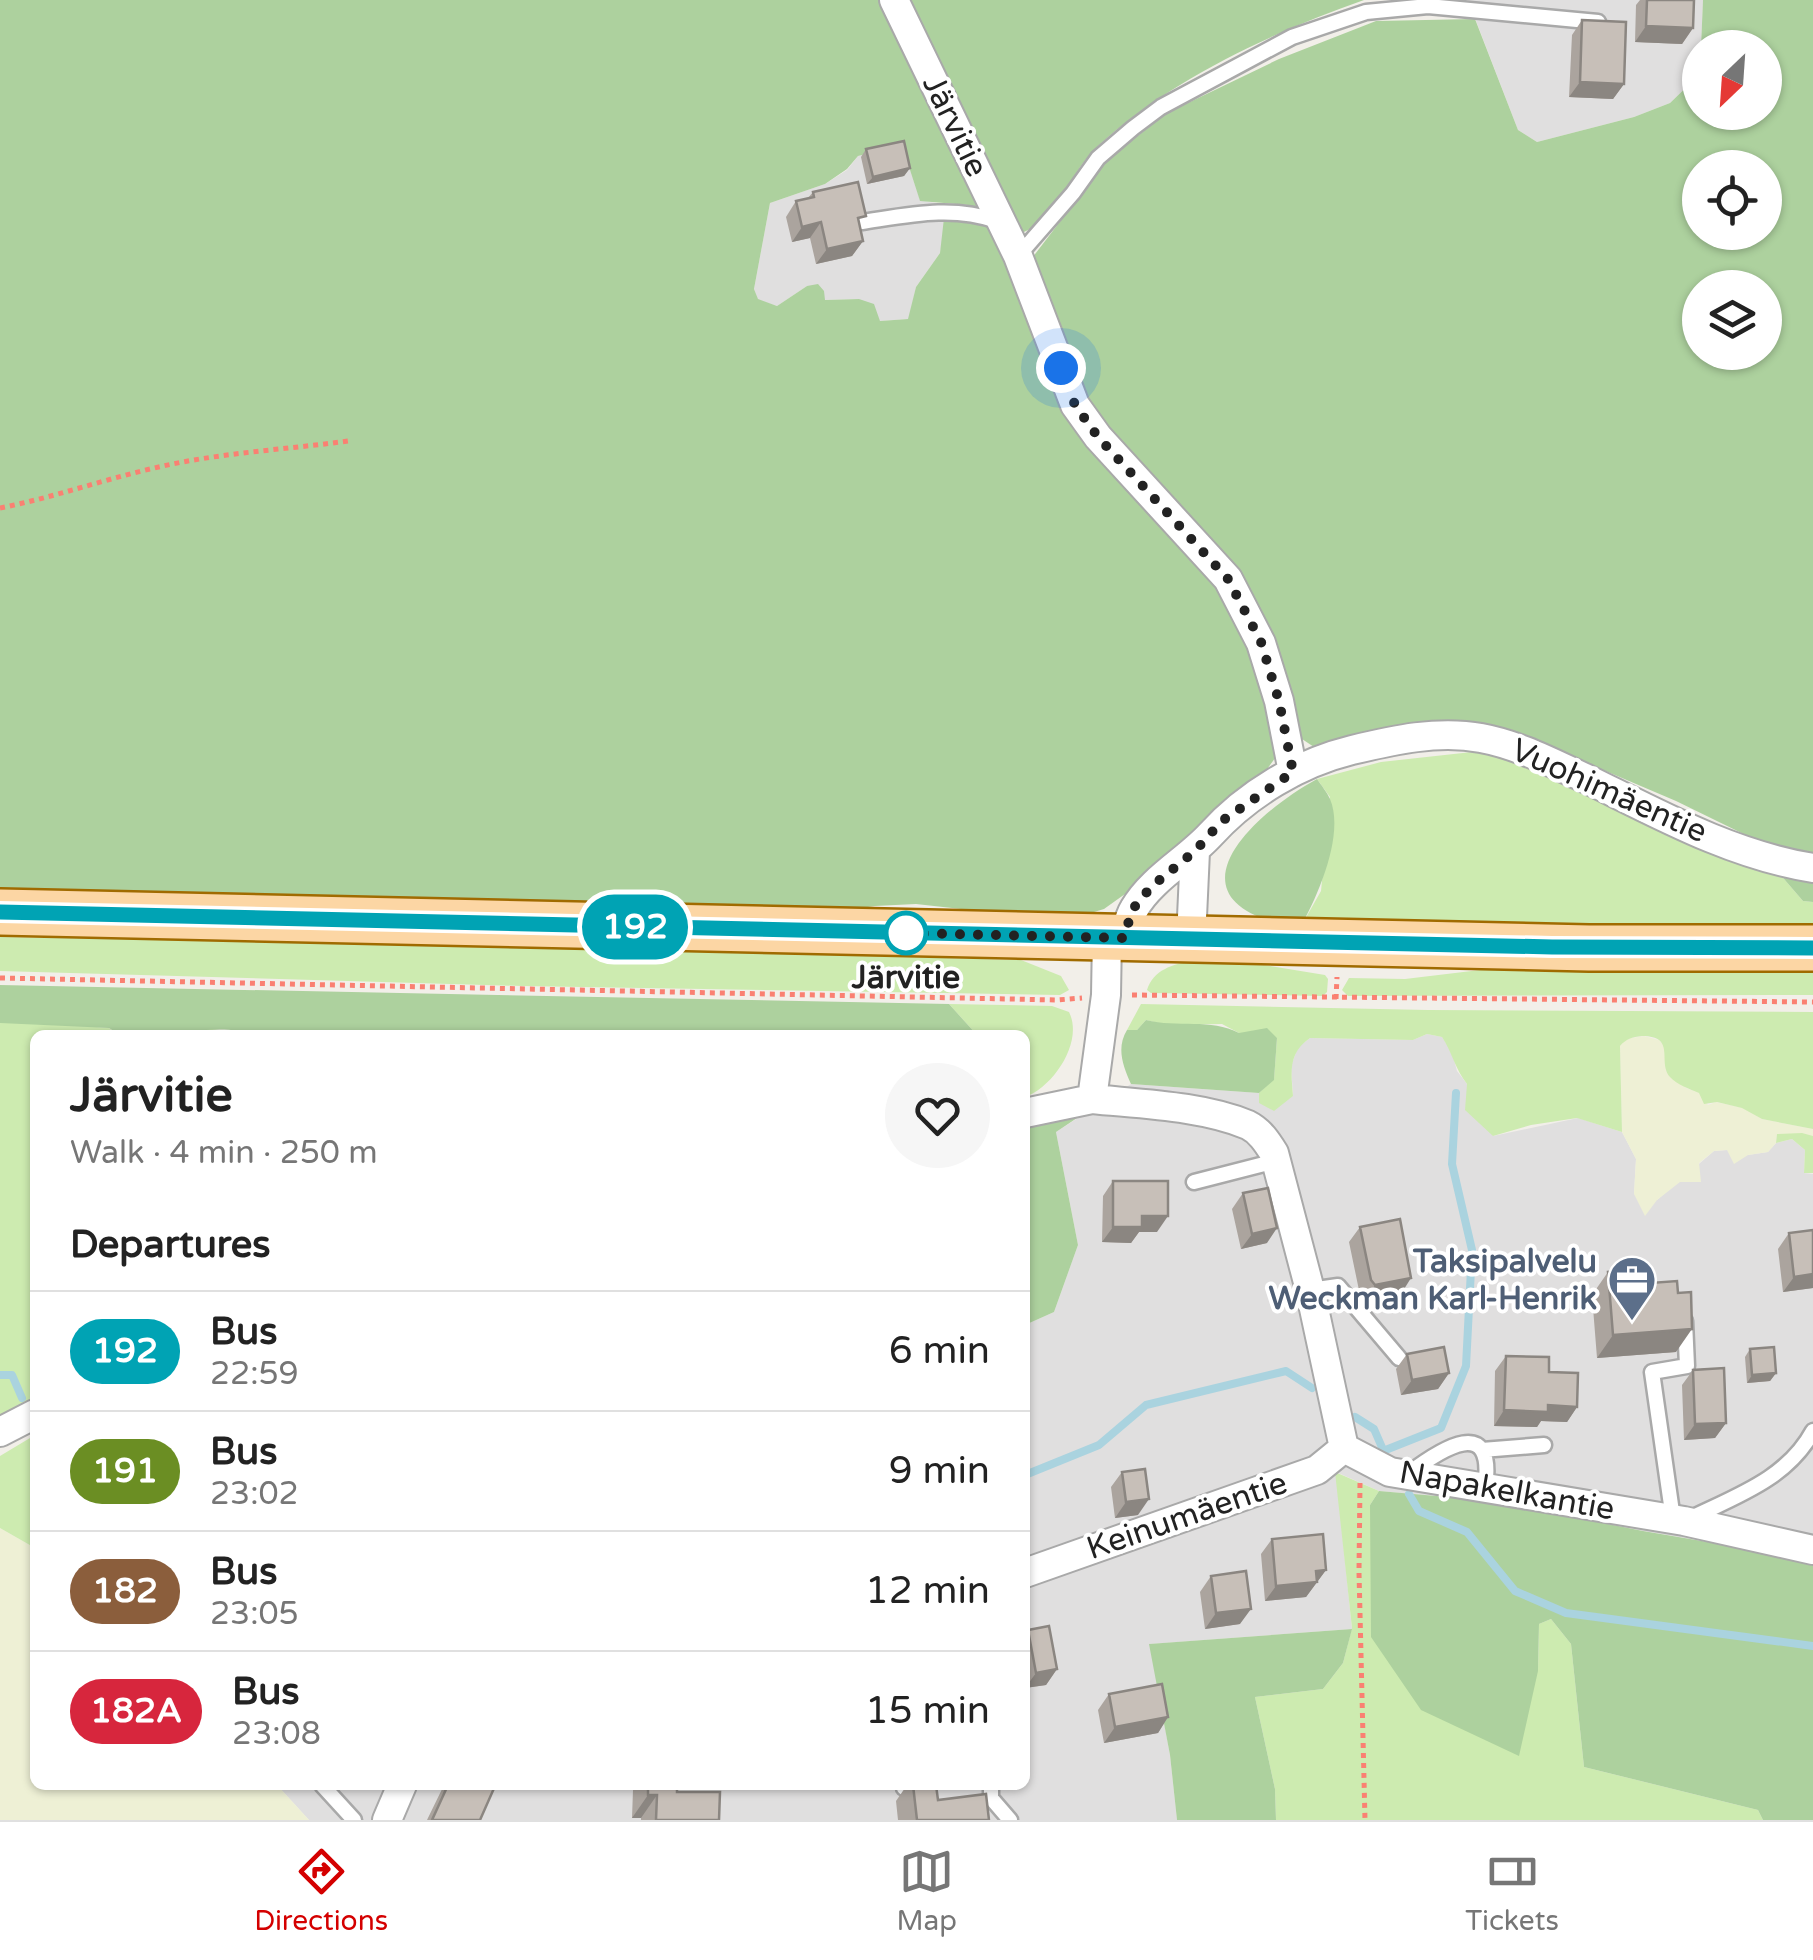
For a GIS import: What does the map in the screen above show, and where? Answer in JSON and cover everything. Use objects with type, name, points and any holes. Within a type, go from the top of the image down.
[{"type":"main road","points":[[0,912],[1590,948],[1813,948]]},
{"type":"street","name":"Järvitie","points":[[894,0],[1018,256],[1075,405],[1098,437],[1228,579],[1261,642],[1279,701],[1293,772]]},
{"type":"street","name":"Vuohimäentie","points":[[1116,938],[1151,887],[1195,851],[1222,821],[1293,772],[1336,754],[1384,742],[1438,735],[1478,737],[1519,747],[1745,852],[1813,868]]},
{"type":"street","points":[[1191,939],[1195,851]]},
{"type":"street","points":[[1092,1099],[1116,938]]},
{"type":"street","points":[[1030,1112],[1092,1099],[1178,1109],[1250,1126],[1266,1138],[1276,1161],[1352,1454]]},
{"type":"street","points":[[0,1432],[30,1417]]},
{"type":"street","name":"Napakelkantie","points":[[1352,1454],[1390,1472],[1678,1520],[1813,1550]]},
{"type":"street","name":"Keinumäentie","points":[[1030,1571],[1317,1470],[1352,1454]]},
{"type":"street","points":[[387,1820],[400,1790]]},
{"type":"lane","points":[[1018,256],[1098,158],[1133,128],[1161,107],[1292,37],[1366,12],[1428,6],[1604,23]]},
{"type":"lane","points":[[862,222],[920,213],[970,211],[1002,223]]},
{"type":"lane","points":[[1194,1182],[1276,1161]]},
{"type":"lane","points":[[1310,1290],[1338,1286],[1399,1358]]},
{"type":"lane","points":[[1685,1314],[1688,1366],[1652,1372],[1678,1520],[1773,1478],[1804,1447],[1813,1431]]},
{"type":"lane","points":[[1408,1474],[1440,1450],[1460,1444],[1482,1450],[1544,1446]]},
{"type":"lane","points":[[1482,1450],[1488,1464],[1485,1488]]},
{"type":"lane","points":[[327,1790],[354,1820]]},
{"type":"lane","points":[[992,1790],[991,1798],[1010,1820]]},
{"type":"path","points":[[0,508],[43,500],[151,469],[262,449],[348,441]]},
{"type":"path","points":[[0,978],[1057,1000],[1106,995],[1813,1002]]},
{"type":"path","points":[[1352,1454],[1365,1820]]},
{"type":"shaded area","points":[[1468,0],[1703,0],[1702,30],[1682,30],[1682,91],[1670,103],[1634,117],[1537,142],[1518,130]]},
{"type":"shaded area","points":[[902,145],[920,200],[942,204],[945,228],[940,253],[916,287],[909,319],[880,321],[859,299],[824,300],[807,286],[777,306],[758,300],[754,289],[770,203],[825,184],[847,170],[858,156]]},
{"type":"shaded area","points":[[1427,1034],[1442,1037],[1493,1136],[1578,1118],[1622,1132],[1636,1159],[1634,1194],[1657,1200],[1714,1151],[1748,1155],[1768,1152],[1776,1143],[1792,1139],[1805,1150],[1804,1173],[1813,1174],[1813,1560],[1494,1501],[1379,1491],[1336,1472],[1352,1629],[1150,1644],[1177,1820],[309,1820],[282,1790],[1030,1790],[1030,1323],[1054,1312],[1078,1245],[1056,1132],[1131,1084],[1259,1093],[1259,1103],[1293,1096],[1291,1066],[1298,1047],[1310,1038],[1413,1040]]},
{"type":"green space","points":[[0,0],[885,0],[991,213],[968,205],[920,201],[902,145],[858,156],[825,184],[770,203],[754,289],[758,299],[777,306],[807,286],[818,284],[825,300],[859,299],[874,304],[880,321],[908,319],[916,287],[940,253],[944,218],[968,216],[993,225],[1086,443],[1216,580],[1256,651],[1278,754],[1265,772],[1234,792],[1125,894],[1104,909],[1084,915],[997,913],[916,904],[813,915],[0,898]]},
{"type":"green space","points":[[901,0],[1364,0],[1258,43],[1157,100],[1098,146],[1046,216],[1024,232],[1010,225]]},
{"type":"green space","points":[[1703,0],[1813,0],[1813,858],[1764,844],[1676,801],[1507,729],[1449,720],[1320,751],[1296,735],[1266,633],[1081,398],[1029,262],[1108,159],[1167,113],[1279,59],[1376,21],[1475,19],[1518,130],[1537,142],[1634,117],[1670,103],[1682,91],[1682,130],[1782,130],[1782,30],[1702,30]]},
{"type":"green space","points":[[1481,751],[1533,765],[1778,872],[1803,901],[1813,902],[1813,931],[1300,928],[1321,891],[1330,797],[1317,779],[1381,762]]},
{"type":"green space","points":[[1317,779],[1330,799],[1334,829],[1327,865],[1314,899],[1300,928],[1258,917],[1234,901],[1225,882],[1229,860],[1264,816]]},
{"type":"green space","points":[[1778,872],[1813,877],[1813,902],[1803,901]]},
{"type":"green space","points":[[0,937],[316,941],[1021,960],[1061,976],[1069,990],[1060,995],[522,986],[0,971]]},
{"type":"green space","points":[[1192,961],[1264,965],[1325,975],[1327,992],[1323,996],[1147,990],[1159,973]]},
{"type":"green space","points":[[1480,970],[1813,970],[1813,995],[1348,996],[1342,990],[1349,978],[1405,979]]},
{"type":"green space","points":[[0,985],[949,1004],[972,1030],[114,1030],[0,1023]]},
{"type":"green space","points":[[949,1004],[1052,1006],[1069,1012],[1073,1024],[1063,1062],[1046,1084],[1030,1095],[1030,1030],[972,1030]]},
{"type":"green space","points":[[1141,1004],[1813,1012],[1813,1129],[1762,1119],[1742,1108],[1717,1102],[1704,1104],[1699,1093],[1670,1077],[1659,1040],[1642,1036],[1620,1046],[1622,1132],[1577,1118],[1493,1136],[1465,1110],[1467,1084],[1442,1037],[1427,1034],[1413,1040],[1310,1038],[1294,1057],[1293,1096],[1274,1111],[1259,1103],[1259,1093],[1274,1079],[1277,1038],[1239,1033],[1222,1024],[1166,1025],[1146,1020],[1137,1030],[1127,1030]]},
{"type":"green space","points":[[1146,1020],[1205,1024],[1239,1033],[1267,1028],[1277,1038],[1274,1080],[1259,1093],[1131,1084],[1123,1064],[1122,1044],[1127,1030],[1137,1030]]},
{"type":"green space","points":[[0,1023],[112,1030],[30,1030],[30,1403],[0,1418]]},
{"type":"green space","points":[[1644,1036],[1659,1040],[1665,1047],[1666,1071],[1686,1088],[1700,1093],[1708,1105],[1716,1102],[1743,1108],[1762,1119],[1813,1129],[1813,1136],[1777,1134],[1776,1143],[1768,1152],[1748,1155],[1734,1164],[1727,1150],[1714,1151],[1699,1163],[1701,1182],[1680,1182],[1657,1200],[1645,1216],[1634,1194],[1636,1159],[1622,1132],[1620,1046],[1625,1039]]},
{"type":"green space","points":[[1077,1118],[1056,1132],[1078,1245],[1054,1312],[1030,1323],[1030,1121]]},
{"type":"green space","points":[[1777,1134],[1813,1136],[1813,1173],[1804,1173],[1805,1150],[1792,1139],[1776,1143]]},
{"type":"green space","points":[[30,1438],[30,1545],[0,1528],[0,1456]]},
{"type":"green space","points":[[1335,1472],[1379,1491],[1370,1505],[1538,1671],[1539,1624],[1551,1619],[1571,1644],[1584,1767],[1758,1810],[1763,1820],[1276,1820],[1275,1789],[1255,1697],[1323,1689],[1343,1663],[1352,1628]]},
{"type":"green space","points":[[1379,1491],[1494,1501],[1813,1560],[1813,1820],[1763,1820],[1758,1810],[1584,1767],[1571,1644],[1551,1619],[1539,1624],[1538,1671],[1519,1756],[1421,1710],[1371,1637],[1370,1505]]},
{"type":"green space","points":[[0,1528],[30,1545],[30,1790],[282,1790],[309,1820],[0,1820]]},
{"type":"green space","points":[[1352,1629],[1343,1663],[1323,1689],[1255,1697],[1275,1789],[1276,1820],[1177,1820],[1170,1755],[1149,1644]]},
{"type":"building","points":[[1647,0],[1694,0],[1693,28],[1646,26]]},
{"type":"building","points":[[1582,20],[1626,22],[1624,84],[1580,82]]},
{"type":"building","points":[[904,141],[910,168],[873,177],[866,149]]},
{"type":"building","points":[[858,182],[866,216],[858,218],[863,241],[827,249],[821,222],[802,227],[796,201],[814,197],[813,192]]},
{"type":"building","points":[[1113,1181],[1168,1181],[1168,1216],[1142,1216],[1142,1227],[1113,1227]]},
{"type":"building","points":[[1268,1188],[1277,1228],[1252,1234],[1243,1193]]},
{"type":"building","points":[[1400,1219],[1411,1278],[1375,1285],[1360,1227]]},
{"type":"building","points":[[1813,1230],[1813,1274],[1794,1277],[1789,1233]]},
{"type":"building","points":[[1650,1269],[1651,1283],[1677,1281],[1678,1293],[1691,1292],[1692,1329],[1613,1335],[1608,1272]]},
{"type":"building","points":[[1444,1347],[1449,1373],[1412,1380],[1407,1354]]},
{"type":"building","points":[[1774,1347],[1776,1373],[1752,1375],[1750,1349]]},
{"type":"building","points":[[1506,1356],[1549,1357],[1549,1372],[1578,1373],[1577,1407],[1548,1405],[1548,1412],[1504,1410]]},
{"type":"building","points":[[1724,1368],[1726,1423],[1695,1424],[1693,1370]]},
{"type":"building","points":[[1145,1469],[1149,1499],[1126,1502],[1122,1472]]},
{"type":"building","points":[[1323,1534],[1326,1570],[1316,1571],[1317,1582],[1276,1586],[1272,1539]]},
{"type":"building","points":[[1246,1571],[1251,1609],[1216,1613],[1211,1576]]},
{"type":"building","points":[[1049,1626],[1057,1669],[1036,1673],[1030,1630]]},
{"type":"building","points":[[1162,1684],[1168,1717],[1115,1727],[1109,1694]]},
{"type":"building","points":[[446,1790],[493,1790],[480,1820],[432,1820]]},
{"type":"building","points":[[648,1790],[720,1792],[719,1820],[656,1820],[657,1795],[648,1795]]},
{"type":"building","points":[[914,1790],[937,1790],[938,1800],[986,1794],[989,1820],[917,1820]]},
{"type":"waterway","points":[[1383,1451],[1441,1428],[1466,1366],[1472,1250],[1452,1164],[1456,1093]]},
{"type":"waterway","points":[[1030,1473],[1099,1445],[1146,1405],[1286,1371],[1312,1388]]},
{"type":"waterway","points":[[0,1375],[12,1375],[22,1398]]},
{"type":"waterway","points":[[1355,1417],[1374,1429],[1384,1452]]},
{"type":"waterway","points":[[1409,1494],[1419,1511],[1467,1532],[1515,1591],[1566,1613],[1813,1646]]},
{"type":"bus line","name":"192","points":[[0,912],[1552,947],[1813,948]]},
{"type":"place","name":"Järvitie","points":[[906,933]]},
{"type":"place","name":"Taksipalvelu Weckman Karl-Henrik","points":[[1632,1322]]},
{"type":"route","points":[[906,933],[1124,938],[1132,910],[1151,887],[1195,851],[1222,821],[1293,772],[1279,701],[1261,642],[1228,579],[1098,437],[1075,405],[1061,368]]}]
